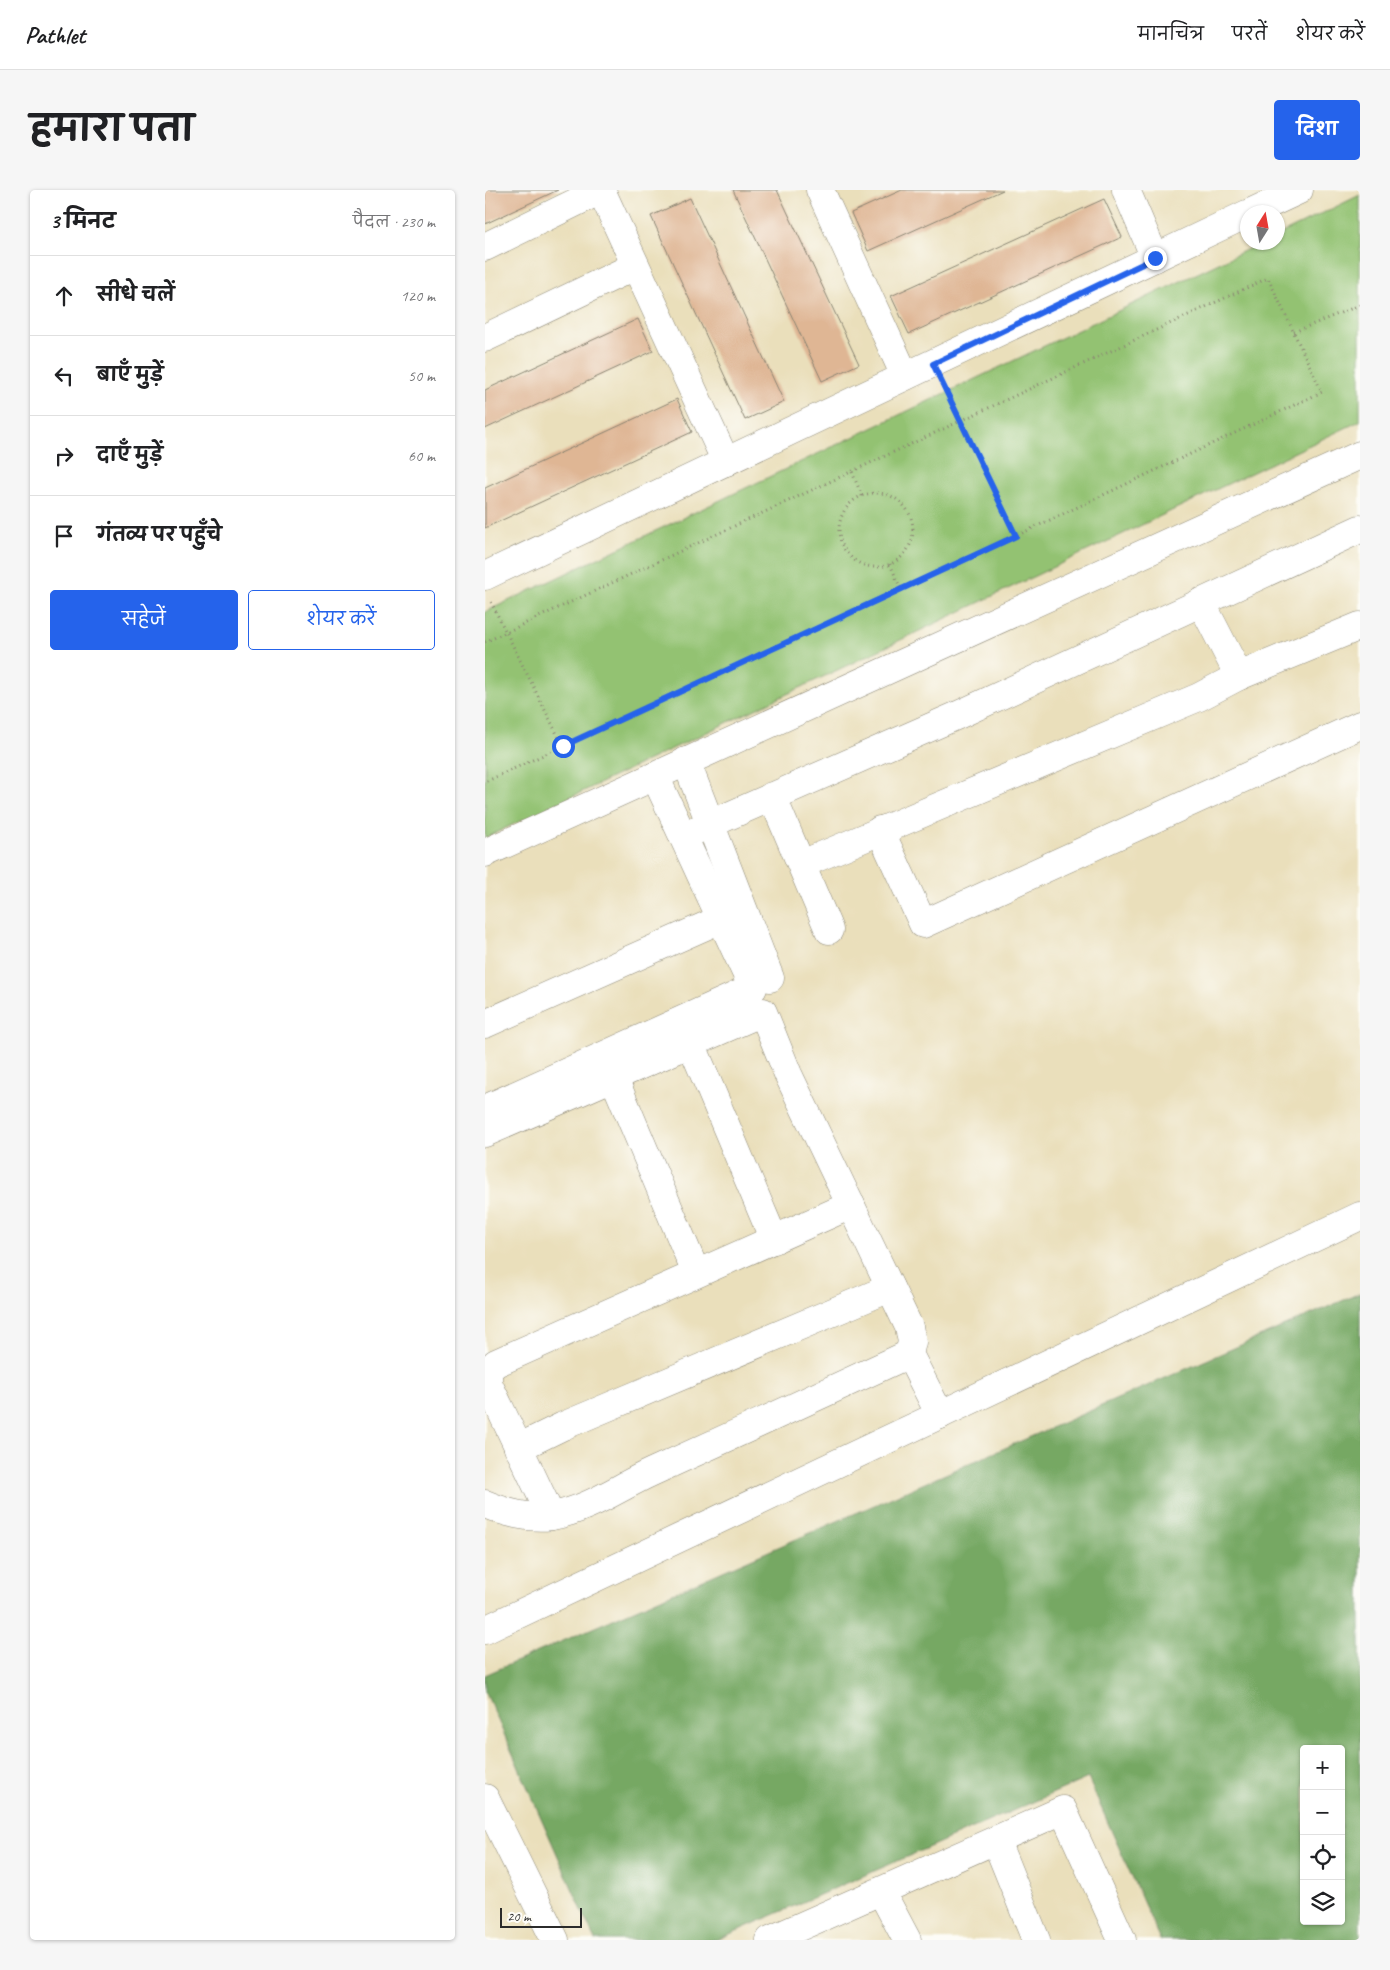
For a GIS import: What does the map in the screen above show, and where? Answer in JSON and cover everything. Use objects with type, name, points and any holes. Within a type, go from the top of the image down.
[{"type":"street","points":[[485,247],[601,190],[726,462]]},
{"type":"street","points":[[820,190],[905,376]]},
{"type":"street","points":[[1126,190],[1155,258]]},
{"type":"street","points":[[1266,205],[1299,190]]},
{"type":"street","points":[[487,587],[726,462],[1240,217]]},
{"type":"street","points":[[485,338],[635,266]]},
{"type":"street","points":[[485,853],[1360,454]]},
{"type":"street","points":[[683,836],[956,716],[1360,530]]},
{"type":"street","points":[[1201,602],[1239,676]]},
{"type":"street","points":[[801,864],[1199,697],[1239,676],[1360,626]]},
{"type":"street","points":[[880,830],[923,924],[1360,724]]},
{"type":"street","points":[[686,761],[770,978]]},
{"type":"street","points":[[485,1109],[753,988],[655,776]]},
{"type":"street","points":[[772,796],[829,930]]},
{"type":"street","points":[[485,1024],[721,919]]},
{"type":"street","points":[[485,1133],[763,1012],[788,1074],[909,1327],[912,1342],[909,1354],[940,1415]]},
{"type":"street","points":[[691,1043],[774,1240]]},
{"type":"street","points":[[613,1076],[696,1273]]},
{"type":"street","points":[[551,1516],[488,1383],[488,1370],[496,1363],[851,1205]]},
{"type":"street","points":[[485,1630],[1360,1216]]},
{"type":"street","points":[[518,1448],[563,1426],[890,1288]]},
{"type":"street","points":[[485,1504],[501,1511],[529,1518],[551,1516],[583,1508],[650,1474],[909,1354]]},
{"type":"street","points":[[485,1798],[555,1940]]},
{"type":"street","points":[[771,1940],[996,1842],[1063,1810],[1122,1940]]},
{"type":"street","points":[[996,1842],[1036,1940]]},
{"type":"street","points":[[881,1891],[907,1940]]},
{"type":"path","points":[[485,642],[1268,278],[1322,392],[485,782]]},
{"type":"path","points":[[1294,332],[1360,305]]},
{"type":"path","points":[[933,364],[1016,536]]},
{"type":"path","points":[[852,472],[862,496]]},
{"type":"path","points":[[868,493],[881,493],[893,497],[904,504],[911,515],[914,528],[912,541],[906,552],[897,561],[890,564],[873,567],[861,564],[844,549],[840,538],[839,526],[842,515],[848,505],[868,493]]},
{"type":"path","points":[[890,564],[901,589]]},
{"type":"path","points":[[487,587],[506,632],[563,746]]},
{"type":"green space","points":[[1360,195],[1360,421],[485,838],[485,612],[1246,250],[1285,250],[1285,232]]},
{"type":"green space","points":[[1360,1293],[1360,1940],[1160,1940],[1088,1778],[716,1940],[595,1940],[485,1691],[485,1675]]},
{"type":"building","points":[[485,190],[558,190],[485,224]]},
{"type":"building","points":[[733,190],[777,190],[859,364],[822,381]]},
{"type":"building","points":[[902,190],[1003,190],[868,251],[851,213]]},
{"type":"building","points":[[690,198],[784,402],[745,420],[651,216]]},
{"type":"building","points":[[1104,199],[1122,237],[909,334],[891,296]]},
{"type":"building","points":[[638,319],[653,351],[485,429],[485,390]]},
{"type":"building","points":[[677,399],[692,432],[485,528],[485,488]]},
{"type":"route","points":[[563,746],[1016,536],[933,364],[1155,258]]}]
